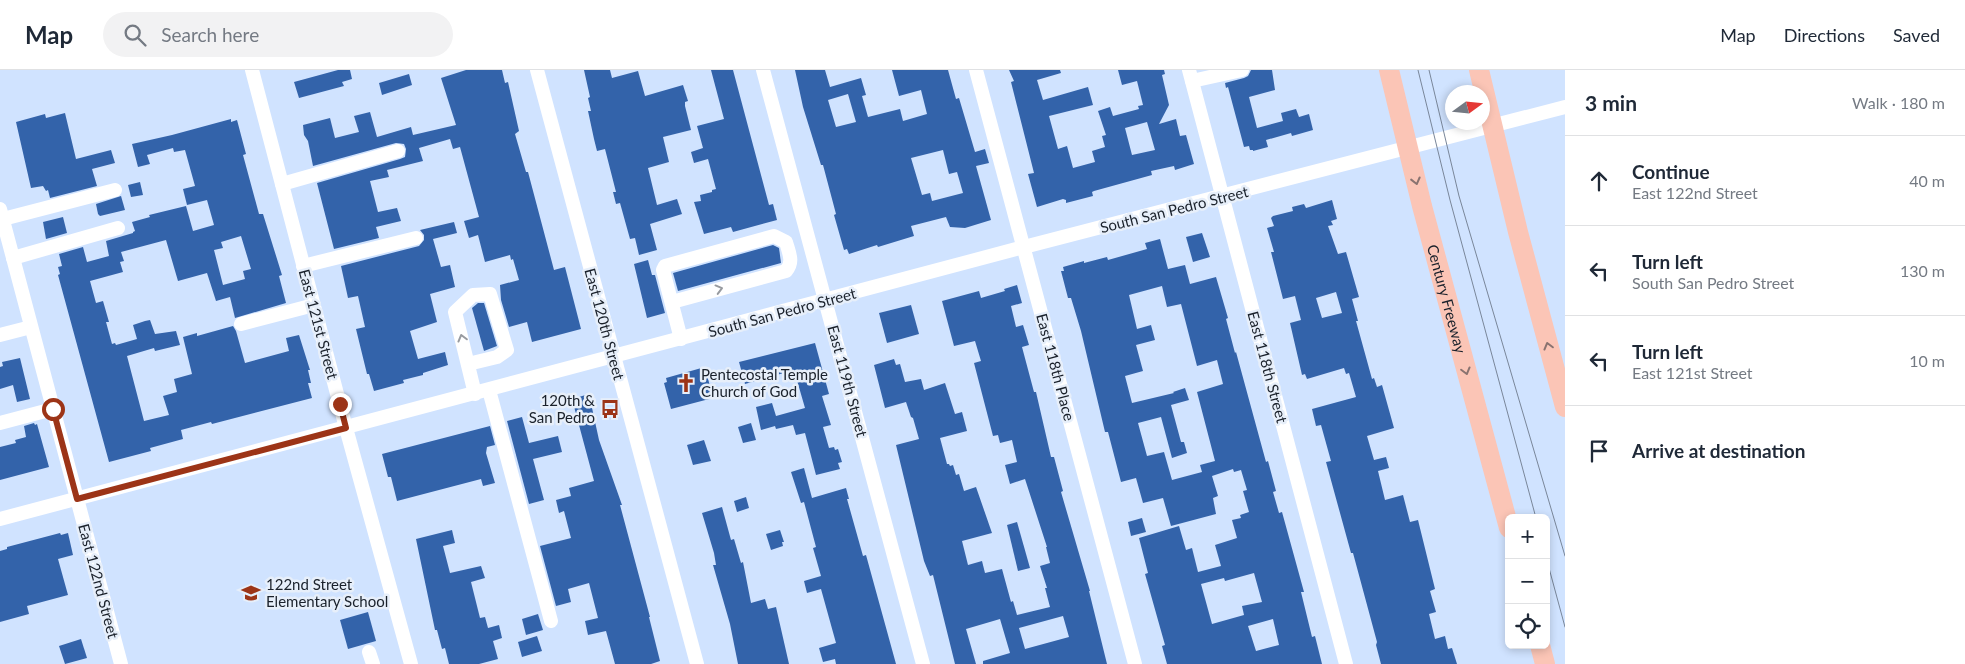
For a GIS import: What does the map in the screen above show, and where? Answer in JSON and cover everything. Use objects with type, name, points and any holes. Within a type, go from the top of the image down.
[{"type":"highway","points":[[1479,70],[1506,184],[1565,407]]},
{"type":"highway","name":"Century Freeway","points":[[1390,76],[1422,206],[1505,514]]},
{"type":"highway","points":[[1541,649],[1545,664]]},
{"type":"street","name":"East 121st Street","points":[[252,70],[346,428],[411,664]]},
{"type":"street","name":"East 120th Street","points":[[537,70],[697,664]]},
{"type":"street","name":"East 119th Street","points":[[763,70],[923,664]]},
{"type":"street","name":"East 118th Place","points":[[976,70],[1135,664]]},
{"type":"street","points":[[1190,75],[1242,70]]},
{"type":"street","name":"East 118th Street","points":[[1190,75],[1346,664]]},
{"type":"street","name":"South San Pedro Street","points":[[0,520],[1024,247],[1565,107]]},
{"type":"street","points":[[282,184],[398,150]]},
{"type":"street","points":[[1,214],[115,190]]},
{"type":"street","name":"East 122nd Street","points":[[1,214],[121,664]]},
{"type":"street","points":[[13,258],[118,228]]},
{"type":"street","points":[[672,302],[786,272],[790,266],[791,258],[786,242],[774,236],[665,266],[663,270],[681,339]]},
{"type":"street","points":[[304,266],[416,238]]},
{"type":"street","points":[[468,364],[497,357],[507,350],[490,294],[473,295],[455,312],[475,394]]},
{"type":"street","points":[[241,324],[314,305]]},
{"type":"street","points":[[0,335],[31,327]]},
{"type":"street","points":[[489,390],[551,621]]},
{"type":"street","points":[[0,423],[53,409]]},
{"type":"building","points":[[338,70],[350,70],[352,79],[342,82],[344,86],[299,98],[294,82]]},
{"type":"building","points":[[466,70],[502,70],[505,83],[508,82],[519,131],[515,134],[526,172],[528,172],[554,270],[565,267],[581,329],[532,342],[527,322],[509,327],[501,300],[500,285],[519,280],[513,259],[511,260],[510,255],[485,262],[478,235],[469,238],[464,221],[479,217],[460,147],[453,149],[450,139],[419,148],[423,161],[387,170],[389,177],[370,181],[378,212],[397,208],[401,221],[376,227],[379,238],[334,249],[317,183],[400,159],[405,157],[406,149],[404,144],[396,143],[313,166],[303,125],[330,118],[335,138],[359,132],[354,116],[370,112],[377,137],[411,127],[413,135],[456,125],[441,78]]},
{"type":"building","points":[[584,70],[610,70],[612,78],[638,71],[645,96],[683,85],[688,101],[685,102],[685,106],[691,130],[663,137],[669,162],[648,168],[657,205],[677,199],[682,214],[650,224],[657,250],[639,255],[635,238],[630,239],[620,203],[616,204],[613,192],[616,192],[605,149],[597,151],[588,111],[591,111],[588,98],[590,97]]},
{"type":"building","points":[[711,70],[733,70],[769,205],[773,204],[777,220],[733,232],[731,227],[704,234],[694,202],[701,201],[700,195],[716,189],[708,159],[694,163],[691,152],[703,148],[697,126],[724,119]]},
{"type":"building","points":[[795,70],[825,70],[830,87],[861,78],[866,95],[862,96],[868,117],[900,109],[903,121],[927,114],[921,90],[899,96],[892,70],[948,70],[956,99],[959,98],[975,152],[985,149],[989,163],[976,166],[991,220],[965,228],[950,227],[946,217],[911,226],[914,236],[849,254],[847,249],[844,250],[823,165],[821,165],[803,107]],"holes":[[[848,94],[856,122],[836,127],[828,100]],[[943,150],[949,174],[957,172],[963,193],[932,201],[930,193],[922,195],[911,158]]]},
{"type":"building","points":[[1009,70],[1060,70],[1061,73],[1037,80],[1043,100],[1088,87],[1093,105],[1049,116],[1058,149],[1067,146],[1073,168],[1095,162],[1092,151],[1105,147],[1102,136],[1106,135],[1098,111],[1110,107],[1113,116],[1139,109],[1138,106],[1143,105],[1137,81],[1122,85],[1118,70],[1164,70],[1165,74],[1162,75],[1169,105],[1159,124],[1176,119],[1180,136],[1186,135],[1194,164],[1175,170],[1174,166],[1151,171],[1152,175],[1094,191],[1092,192],[1093,196],[1066,203],[1066,200],[1063,199],[1037,207],[1028,174],[1034,173],[1011,82],[1014,81]],"holes":[[[1147,122],[1155,150],[1132,155],[1125,128]]]},
{"type":"building","points":[[1251,70],[1272,70],[1275,90],[1249,97],[1257,128],[1283,121],[1281,113],[1296,109],[1299,117],[1309,114],[1313,130],[1292,136],[1291,133],[1266,140],[1268,147],[1253,151],[1250,150],[1249,146],[1244,147],[1228,87],[1226,88],[1225,83],[1248,76]]},
{"type":"building","points":[[409,74],[412,85],[382,95],[379,83]]},
{"type":"building","points":[[65,113],[76,159],[111,150],[115,163],[92,169],[97,186],[50,198],[48,190],[46,191],[43,186],[31,188],[16,122],[45,114],[46,118]]},
{"type":"building","points":[[231,119],[231,122],[237,120],[246,154],[243,155],[259,214],[263,214],[282,275],[279,276],[286,303],[235,318],[230,297],[216,301],[207,273],[178,281],[166,240],[121,252],[124,261],[120,262],[123,272],[90,281],[96,303],[103,301],[109,322],[106,322],[112,344],[115,343],[116,345],[137,339],[133,325],[150,320],[155,334],[176,331],[180,345],[155,351],[154,348],[127,356],[144,421],[169,415],[163,396],[177,392],[174,379],[192,374],[183,337],[197,333],[197,336],[233,326],[245,363],[289,351],[286,338],[299,335],[310,370],[308,370],[311,383],[308,383],[312,398],[212,424],[211,422],[181,430],[183,439],[150,448],[151,451],[109,462],[58,275],[60,274],[58,267],[62,266],[59,254],[83,247],[87,262],[109,256],[106,241],[133,233],[135,231],[132,222],[150,217],[149,215],[186,206],[193,231],[214,225],[207,200],[187,205],[183,189],[195,186],[185,150],[174,152],[173,148],[147,155],[150,164],[138,167],[132,144]],"holes":[[[241,236],[251,269],[243,271],[245,279],[223,285],[214,250],[223,248],[221,242]]]},
{"type":"building","points":[[140,182],[143,195],[131,197],[128,185]]},
{"type":"building","points":[[121,196],[125,210],[100,216],[98,214],[96,204]]},
{"type":"building","points":[[1332,200],[1337,219],[1331,221],[1333,225],[1328,226],[1338,254],[1346,252],[1359,297],[1352,299],[1358,321],[1356,321],[1372,379],[1374,378],[1377,387],[1382,385],[1394,428],[1367,436],[1374,460],[1386,457],[1389,468],[1378,471],[1385,500],[1403,495],[1410,522],[1418,520],[1435,589],[1430,591],[1436,612],[1429,614],[1435,639],[1445,636],[1448,649],[1452,648],[1457,664],[1381,664],[1376,645],[1377,642],[1353,553],[1351,553],[1326,462],[1331,461],[1321,425],[1316,426],[1312,409],[1356,397],[1349,373],[1346,374],[1344,368],[1307,379],[1305,374],[1302,375],[1290,323],[1301,320],[1295,296],[1283,299],[1271,252],[1274,252],[1267,228],[1274,226],[1271,218],[1273,216],[1293,211],[1292,207],[1304,204],[1306,208]],"holes":[[[1336,292],[1342,313],[1322,318],[1316,298]]]},
{"type":"building","points":[[63,217],[67,233],[46,239],[43,222]]},
{"type":"building","points":[[454,222],[457,233],[433,239],[441,267],[450,265],[455,287],[430,294],[437,322],[410,331],[418,359],[445,352],[448,365],[423,373],[423,375],[403,380],[404,383],[374,391],[369,374],[367,374],[356,329],[365,327],[358,296],[348,298],[341,266],[419,246],[424,240],[424,235],[420,230]]},
{"type":"building","points":[[1202,233],[1210,257],[1193,262],[1186,237]]},
{"type":"building","points":[[1160,239],[1168,269],[1185,265],[1190,284],[1216,277],[1228,318],[1226,319],[1235,353],[1276,491],[1273,492],[1279,513],[1282,512],[1304,592],[1301,592],[1312,637],[1315,636],[1322,664],[1167,664],[1162,646],[1165,645],[1145,574],[1148,573],[1139,538],[1179,526],[1186,550],[1192,548],[1198,572],[1221,566],[1215,545],[1237,538],[1232,520],[1241,518],[1240,515],[1249,512],[1243,491],[1247,490],[1241,470],[1234,472],[1233,469],[1212,476],[1218,496],[1213,498],[1216,514],[1171,526],[1163,498],[1143,503],[1136,478],[1121,482],[1108,432],[1105,432],[1081,331],[1071,298],[1068,298],[1061,271],[1064,271],[1063,267],[1084,261],[1084,263],[1107,257],[1108,260],[1147,249],[1145,243]],"holes":[[[1162,286],[1167,307],[1181,304],[1197,366],[1217,360],[1223,384],[1197,392],[1215,461],[1200,465],[1202,472],[1172,480],[1164,452],[1147,456],[1138,423],[1161,417],[1172,458],[1187,453],[1184,442],[1181,442],[1171,405],[1189,400],[1185,388],[1174,393],[1132,403],[1125,376],[1143,371],[1136,345],[1155,340],[1151,325],[1137,329],[1129,295]],[[1254,573],[1262,602],[1242,606],[1244,615],[1212,624],[1201,584],[1224,578],[1225,581]],[[1273,619],[1279,645],[1256,651],[1248,626]]]},
{"type":"building","points":[[773,245],[779,248],[781,263],[678,291],[673,273]]},
{"type":"building","points":[[648,260],[652,275],[655,275],[665,313],[647,318],[634,264]]},
{"type":"building","points":[[1017,285],[1022,303],[1011,306],[1016,327],[1023,325],[1029,345],[1022,347],[1034,392],[1036,392],[1051,457],[1054,457],[1063,491],[1061,492],[1090,591],[1107,664],[983,664],[983,661],[1010,653],[1000,619],[966,629],[976,664],[955,664],[933,575],[930,576],[924,561],[896,445],[919,439],[906,402],[885,408],[874,365],[894,359],[896,365],[900,364],[905,382],[921,379],[924,390],[945,383],[955,414],[962,412],[967,431],[940,438],[947,464],[953,465],[956,475],[959,474],[964,491],[976,487],[992,533],[962,541],[968,565],[982,561],[985,573],[1002,569],[1011,602],[1013,601],[1017,615],[1050,607],[1045,588],[1047,588],[1040,566],[1050,563],[1047,547],[1025,479],[1010,484],[1005,465],[1017,462],[1012,440],[1000,443],[998,435],[993,436],[974,363],[981,361],[975,341],[954,346],[942,301],[979,291],[981,298],[1005,291],[1004,289]],"holes":[[[1063,616],[1069,637],[1025,649],[1019,628]]]},
{"type":"building","points":[[478,303],[484,303],[497,346],[484,351],[472,308]]},
{"type":"building","points":[[911,305],[919,334],[887,343],[879,313]]},
{"type":"building","points":[[815,343],[829,394],[822,396],[831,425],[823,427],[829,448],[834,447],[835,450],[838,449],[842,462],[838,463],[840,469],[816,475],[805,433],[796,435],[793,425],[776,429],[775,426],[761,430],[756,407],[772,403],[776,416],[805,408],[794,370],[745,384],[739,362]]},
{"type":"building","points":[[20,358],[30,399],[17,402],[13,385],[0,389],[0,367],[3,366],[2,362]]},
{"type":"building","points":[[705,367],[713,398],[671,409],[664,383],[667,382],[666,378]]},
{"type":"building","points":[[589,394],[599,440],[622,505],[620,505],[650,617],[660,661],[651,664],[615,664],[606,631],[588,635],[585,621],[598,618],[589,583],[568,589],[571,602],[556,606],[540,546],[571,538],[564,511],[559,513],[556,500],[571,496],[569,488],[594,481],[572,399]]},
{"type":"building","points":[[522,417],[529,443],[558,436],[562,452],[533,459],[544,500],[529,504],[507,421]]},
{"type":"building","points":[[34,423],[35,425],[37,424],[49,467],[0,480],[0,447],[16,443],[15,440],[26,437],[24,426]]},
{"type":"building","points":[[751,423],[756,440],[743,443],[738,427]]},
{"type":"building","points":[[490,426],[495,445],[487,447],[486,453],[495,483],[483,486],[481,479],[397,501],[391,477],[388,477],[382,454]]},
{"type":"building","points":[[704,440],[711,461],[693,465],[687,445]]},
{"type":"building","points":[[804,468],[812,498],[846,488],[849,499],[847,499],[863,556],[866,555],[896,664],[836,664],[835,659],[823,662],[819,648],[836,643],[821,589],[807,593],[804,581],[821,576],[813,548],[816,547],[804,502],[801,503],[791,472]]},
{"type":"building","points":[[746,497],[749,508],[737,512],[734,501]]},
{"type":"building","points":[[722,507],[731,540],[734,539],[741,563],[743,562],[751,603],[765,599],[768,609],[776,607],[789,664],[738,664],[730,624],[713,565],[716,565],[714,553],[702,513]]},
{"type":"building","points":[[1142,518],[1146,532],[1131,536],[1128,522]]},
{"type":"building","points":[[1017,522],[1030,568],[1018,571],[1007,525]]},
{"type":"building","points":[[452,530],[455,543],[443,546],[450,573],[481,566],[485,578],[471,582],[480,618],[485,617],[488,628],[499,625],[502,638],[493,641],[498,659],[479,664],[449,664],[445,648],[442,649],[437,630],[435,630],[416,539]]},
{"type":"building","points":[[780,530],[784,542],[782,542],[783,546],[771,550],[766,534]]},
{"type":"building","points":[[60,533],[61,535],[68,533],[73,555],[58,559],[68,595],[27,606],[29,614],[0,622],[0,551],[7,549],[7,547]]},
{"type":"building","points":[[368,612],[376,641],[348,649],[340,620]]},
{"type":"building","points":[[538,614],[543,630],[526,635],[522,619]]},
{"type":"building","points":[[537,636],[542,651],[522,657],[518,642]]},
{"type":"building","points":[[81,639],[87,658],[65,664],[59,646]]},
{"type":"tram line","points":[[1418,70],[1450,200],[1535,514]]},
{"type":"tram line","points":[[1429,70],[1459,196],[1565,556]]},
{"type":"tram line","points":[[1547,559],[1565,627]]},
{"type":"place","name":"Pentecostal Temple Church of God","points":[[686,383]]},
{"type":"place","name":"120th & San Pedro","points":[[610,409]]},
{"type":"place","name":"122nd Street Elementary School","points":[[251,593]]},
{"type":"route","points":[[53,409],[77,499],[346,428],[340,404]]}]
